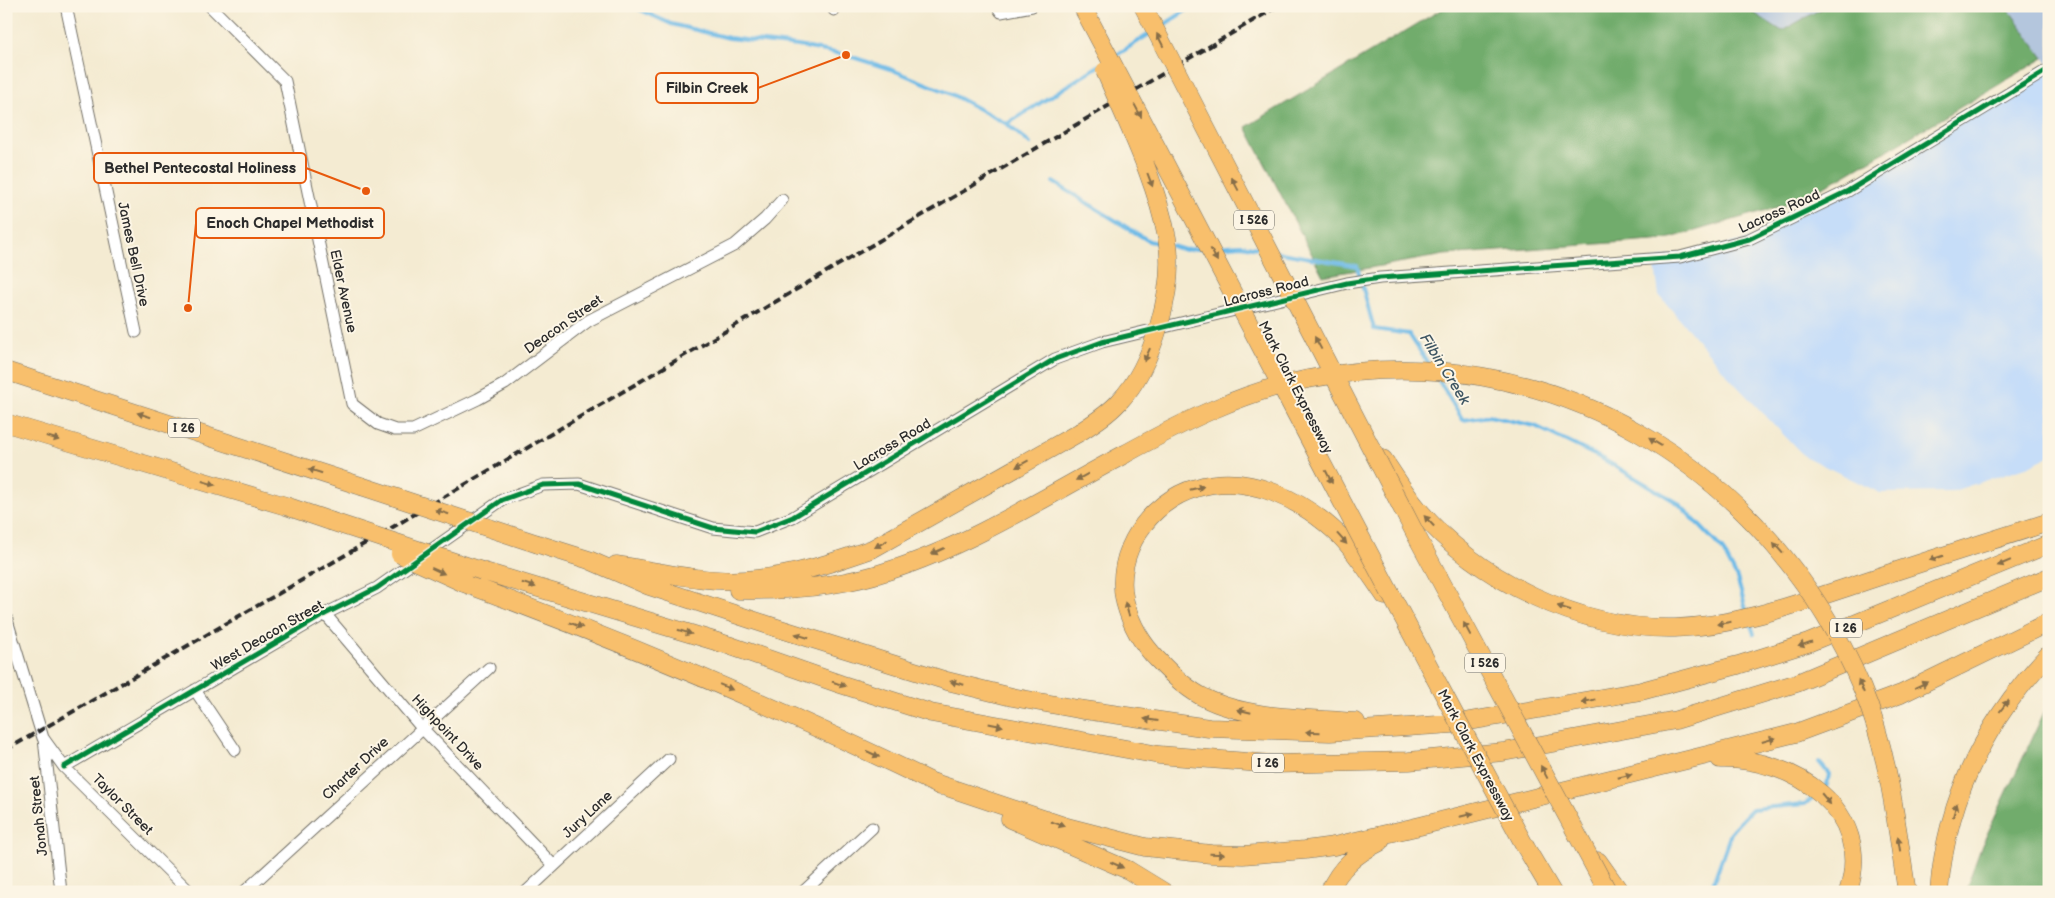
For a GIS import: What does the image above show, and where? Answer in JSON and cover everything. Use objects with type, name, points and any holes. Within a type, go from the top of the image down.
[{"type":"highway","points":[[590,560],[708,579],[745,580],[776,576],[838,561],[872,549],[1080,432],[1102,418],[1120,401],[1134,382],[1155,337],[1169,272],[1168,241],[1151,181],[1078,6]]},
{"type":"highway","name":"Mark Clark Expressway","points":[[1082,6],[1403,620],[1526,848],[1552,892]]},
{"type":"highway","name":"I 526","points":[[1142,6],[1366,433],[1416,534],[1608,892]]},
{"type":"highway","name":"I 26","points":[[6,371],[590,560],[649,586],[946,681],[1012,697],[1078,709],[1209,728],[1330,732],[1414,727],[1500,717],[1642,691],[1738,665],[1834,633],[2049,544]]},
{"type":"highway","points":[[643,569],[691,584],[724,589],[781,591],[860,579],[918,561],[972,536],[1163,434],[1230,402],[1307,379],[1356,372],[1437,371],[1517,385],[1579,405],[1639,432],[1705,476],[1747,514],[1801,577],[1826,615],[1863,690],[1881,748],[1907,892]]},
{"type":"highway","name":"I 26","points":[[6,424],[286,506],[482,571],[728,645],[840,684],[932,713],[1159,756],[1273,764],[1410,761],[1503,752],[1676,720],[1797,683],[2049,578]]},
{"type":"highway","points":[[1366,433],[1417,508],[1440,533],[1488,571],[1536,596],[1585,614],[1615,622],[1674,628],[1719,624],[1772,612],[2049,522]]},
{"type":"highway","points":[[1403,620],[1340,536],[1289,499],[1260,487],[1215,485],[1184,492],[1154,512],[1141,527],[1130,550],[1125,569],[1124,600],[1134,628],[1149,651],[1184,684],[1204,698],[1244,712],[1414,727]]},
{"type":"highway","points":[[330,521],[464,583],[607,636],[774,707],[993,812],[1128,870],[1164,892]]},
{"type":"highway","points":[[929,781],[1112,840],[1145,846],[1211,854],[1284,853],[1334,846],[1796,733],[1901,694],[2049,622]]},
{"type":"highway","points":[[1939,892],[1940,872],[1952,819],[1967,774],[1979,748],[1998,715],[2049,654]]},
{"type":"highway","points":[[1688,760],[1752,760],[1787,771],[1819,790],[1843,820],[1850,838],[1853,870],[1848,892]]},
{"type":"highway","points":[[1570,821],[1620,892]]},
{"type":"highway","points":[[1329,892],[1345,865],[1360,852],[1420,826]]},
{"type":"highway","points":[[1526,848],[1539,892]]},
{"type":"street","name":"James Bell Drive","points":[[66,6],[136,332]]},
{"type":"street","name":"Elder Avenue","points":[[210,6],[285,81],[352,404]]},
{"type":"street","points":[[999,9],[1032,6]]},
{"type":"street","name":"Lacross Road","points":[[502,500],[543,485],[579,484],[713,528],[755,532],[793,517],[1055,359],[1102,342],[1347,283],[1380,278],[1680,257],[1749,239],[1848,191],[2049,69]]},
{"type":"street","name":"Deacon Street","points":[[352,404],[378,424],[395,430],[413,430],[470,403],[504,384],[588,321],[735,245],[765,219],[782,200]]},
{"type":"street","name":"West Deacon Street","points":[[64,766],[326,614],[377,588],[502,500]]},
{"type":"street","name":"Highpoint Drive","points":[[326,614],[421,728],[554,866]]},
{"type":"street","name":"Taylor Street","points":[[6,617],[44,738],[64,766],[190,892]]},
{"type":"street","name":"Charter Drive","points":[[244,892],[421,728],[489,668]]},
{"type":"street","points":[[195,690],[235,750]]},
{"type":"street","name":"Jonah Street","points":[[44,738],[61,892]]},
{"type":"street","name":"Jury Lane","points":[[526,892],[669,759]]},
{"type":"street","points":[[803,892],[872,828]]},
{"type":"shaded area","points":[[1743,6],[1826,6],[1782,31]]},
{"type":"shaded area","points":[[2006,6],[2049,6],[2049,66],[2044,58]]},
{"type":"shaded area","points":[[2049,69],[2049,456],[2029,466],[1950,492],[1880,493],[1804,456],[1734,383],[1659,295],[1654,259],[1749,239],[1848,191]]},
{"type":"green space","points":[[1447,6],[1743,6],[1782,31],[1826,6],[2006,6],[2044,58],[1842,177],[1788,204],[1667,239],[1444,255],[1323,276],[1246,127]]},
{"type":"green space","points":[[2049,702],[2049,892],[1968,892],[1967,886],[1982,845]]},
{"type":"waterway","name":"Filbin Creek","points":[[632,6],[671,24],[729,38],[798,46],[846,55],[890,69],[949,93],[1007,124],[1030,144]]},
{"type":"waterway","points":[[1159,28],[1193,6]]},
{"type":"waterway","points":[[1115,56],[1151,33]]},
{"type":"waterway","points":[[1007,124],[1100,65]]},
{"type":"waterway","name":"Filbin Creek","points":[[1053,182],[1149,241],[1163,244]]},
{"type":"waterway","name":"Filbin Creek","points":[[1214,247],[1242,245],[1262,249]]},
{"type":"waterway","name":"Filbin Creek","points":[[1172,246],[1185,250],[1205,248]]},
{"type":"waterway","name":"Filbin Creek","points":[[1276,252],[1357,266],[1374,329],[1409,334],[1431,368]]},
{"type":"waterway","name":"Filbin Creek","points":[[1437,378],[1463,420],[1489,416],[1535,426],[1603,459],[1678,503],[1722,549],[1737,578],[1747,613]]},
{"type":"waterway","name":"Filbin Creek","points":[[1750,622],[1754,634]]},
{"type":"waterway","points":[[1819,762],[1829,774],[1827,785],[1823,789]]},
{"type":"waterway","points":[[1710,892],[1732,830],[1752,809],[1805,804],[1816,795]]},
{"type":"railway","points":[[6,750],[330,564],[1278,6]]},
{"type":"cycle path","points":[[64,767],[325,614],[377,588],[502,500],[543,485],[579,484],[713,528],[755,532],[793,517],[1055,359],[1102,342],[1347,283],[1380,278],[1680,257],[1749,239],[1848,191],[2049,69]]},
{"type":"place","name":"Filbin Creek","points":[[846,55]]},
{"type":"place","name":"Bethel Pentecostal Holiness","points":[[366,191]]},
{"type":"place","name":"Enoch Chapel Methodist","points":[[188,308]]}]
